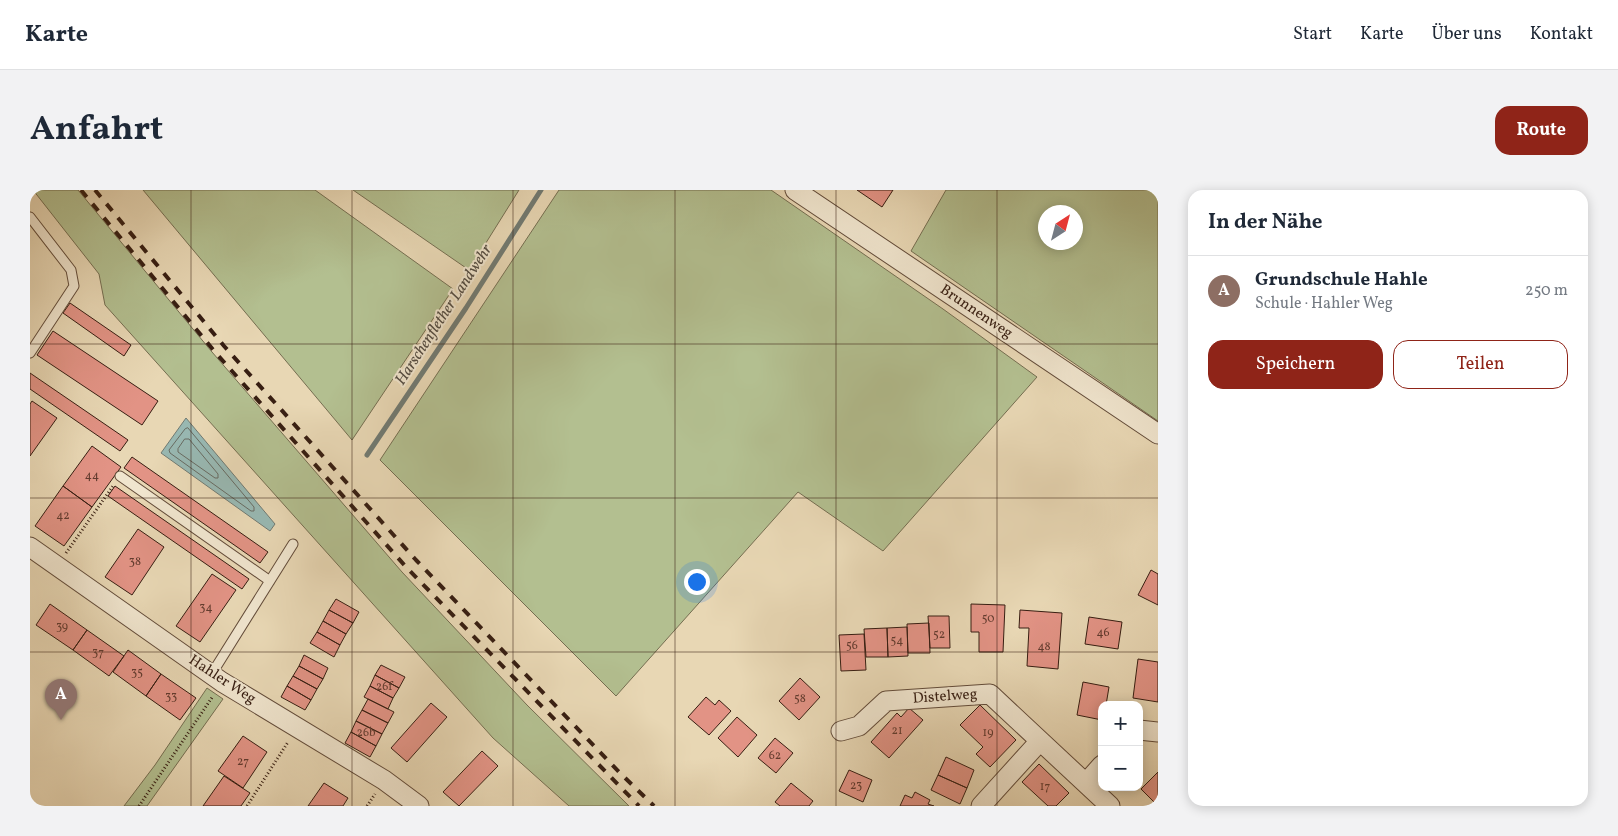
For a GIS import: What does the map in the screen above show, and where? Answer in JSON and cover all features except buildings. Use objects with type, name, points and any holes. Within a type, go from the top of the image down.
[{"type":"street","name":"Brunnenweg","points":[[794,190],[1158,434]]},
{"type":"street","name":"Hahler Weg","points":[[30,547],[217,678],[384,780],[419,806]]},
{"type":"street","name":"Distelweg","points":[[841,731],[859,726],[886,701],[990,694],[1110,806]]},
{"type":"street","points":[[1143,730],[1158,732]]},
{"type":"street","points":[[981,806],[1040,742]]},
{"type":"street","points":[[1086,783],[1098,770]]},
{"type":"lane","points":[[30,217],[71,270],[74,286],[30,353]]},
{"type":"lane","points":[[120,476],[270,581]]},
{"type":"lane","points":[[217,678],[270,581],[293,544]]},
{"type":"path","points":[[57,565],[120,476]]},
{"type":"path","points":[[140,806],[217,678]]},
{"type":"path","points":[[247,806],[298,727]]},
{"type":"green space","points":[[33,190],[78,190],[212,352],[402,572],[527,705],[629,806],[569,806],[493,738],[105,305],[99,274]]},
{"type":"green space","points":[[143,190],[315,190],[453,289],[352,440]]},
{"type":"green space","points":[[353,190],[519,190],[469,270]]},
{"type":"green space","points":[[559,190],[771,190],[943,309],[1037,377],[883,551],[798,492],[616,696],[380,460]]},
{"type":"green space","points":[[946,190],[1158,190],[1158,421],[911,251]]},
{"type":"green space","points":[[207,688],[223,699],[147,806],[124,806],[155,765]]},
{"type":"water","points":[[186,418],[275,524],[270,531],[161,453]]},
{"type":"waterway","name":"Harschenflether Landwehr","points":[[367,455],[466,308],[541,190]]},
{"type":"railway","points":[[81,190],[215,352],[407,568],[639,806]]},
{"type":"railway","points":[[95,190],[224,346],[416,560],[619,772],[654,806]]},
{"type":"place","name":"Grundschule Hahle","points":[[61,720]]}]
